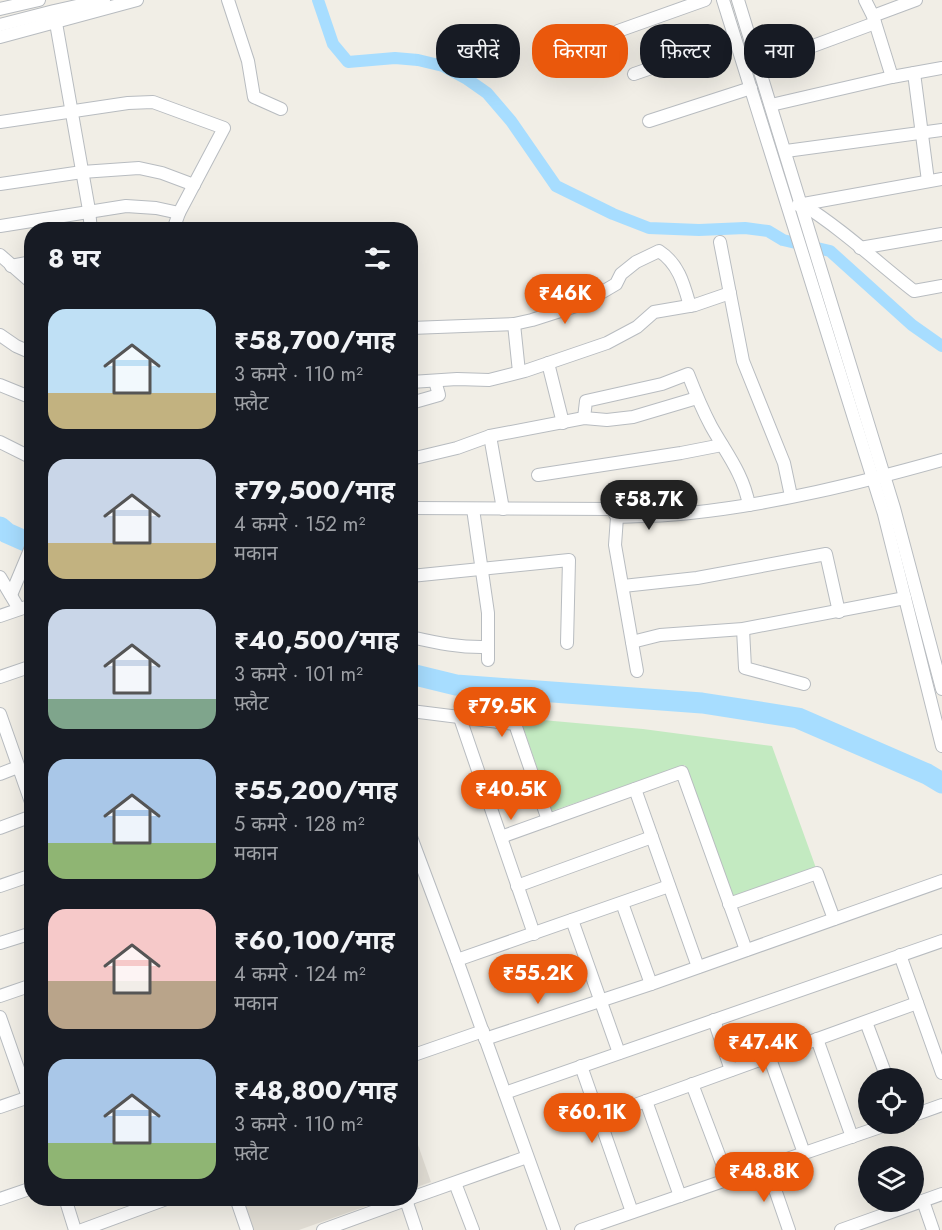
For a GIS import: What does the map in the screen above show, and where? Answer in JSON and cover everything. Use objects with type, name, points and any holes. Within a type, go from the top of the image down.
[{"type":"street","points":[[0,9],[39,0]]},
{"type":"street","points":[[0,25],[54,10],[104,0]]},
{"type":"street","points":[[0,37],[137,0]]},
{"type":"street","points":[[228,0],[248,61],[254,97],[281,109]]},
{"type":"street","points":[[628,28],[705,0]]},
{"type":"street","points":[[865,0],[874,19],[892,77]]},
{"type":"street","points":[[815,43],[916,0]]},
{"type":"street","points":[[748,24],[742,1],[724,4],[808,268],[938,657],[942,689]]},
{"type":"street","points":[[56,23],[90,222]]},
{"type":"street","points":[[634,74],[735,39]]},
{"type":"street","points":[[771,105],[942,68]]},
{"type":"street","points":[[914,73],[928,181]]},
{"type":"street","points":[[763,78],[810,229],[879,477],[905,598],[942,743]]},
{"type":"street","points":[[649,121],[751,88]]},
{"type":"street","points":[[0,122],[128,103],[153,102],[224,128],[176,222]]},
{"type":"street","points":[[786,151],[942,130]]},
{"type":"street","points":[[0,184],[82,172],[139,168],[162,173],[194,185]]},
{"type":"street","points":[[790,210],[802,204],[942,179]]},
{"type":"street","points":[[802,204],[832,223],[914,291],[942,286]]},
{"type":"street","points":[[0,226],[89,210],[126,206],[156,208],[180,213]]},
{"type":"street","points":[[860,248],[942,234]]},
{"type":"street","points":[[720,242],[743,361],[784,462],[791,496]]},
{"type":"street","points":[[418,328],[514,324],[532,320],[582,304],[616,284],[621,274],[636,262],[659,251],[665,255],[681,276],[690,306]]},
{"type":"street","points":[[0,255],[24,277]]},
{"type":"street","points":[[11,266],[24,264]]},
{"type":"street","points":[[418,382],[489,380],[519,372],[607,343],[637,327],[654,312],[690,306],[730,293]]},
{"type":"street","points":[[514,324],[519,372]]},
{"type":"street","points":[[0,335],[24,350]]},
{"type":"street","points":[[548,363],[563,423]]},
{"type":"street","points":[[584,418],[586,401],[662,384],[688,374],[697,398],[746,487],[748,505]]},
{"type":"street","points":[[418,401],[439,395],[435,381]]},
{"type":"street","points":[[0,385],[24,395]]},
{"type":"street","points":[[418,457],[457,448],[490,436],[584,418],[607,420],[633,417],[697,398]]},
{"type":"street","points":[[490,436],[503,509]]},
{"type":"street","points":[[0,442],[24,454]]},
{"type":"street","points":[[538,475],[722,445]]},
{"type":"street","points":[[617,517],[690,513],[748,505],[879,477],[942,460]]},
{"type":"street","points":[[418,508],[612,509],[617,517],[615,545],[637,671]]},
{"type":"street","points":[[418,639],[488,653],[488,613],[473,509]]},
{"type":"street","points":[[623,586],[697,578],[826,554],[840,612]]},
{"type":"street","points":[[418,575],[569,560],[567,643]]},
{"type":"street","points":[[11,595],[24,565]]},
{"type":"street","points":[[0,577],[11,595],[24,606]]},
{"type":"street","points":[[632,642],[660,635],[743,629],[905,598]]},
{"type":"street","points":[[0,616],[24,607]]},
{"type":"street","points":[[743,629],[745,668],[804,684]]},
{"type":"street","points":[[921,662],[938,657]]},
{"type":"street","points":[[0,677],[24,669]]},
{"type":"street","points":[[418,712],[515,724],[548,820]]},
{"type":"street","points":[[0,714],[24,783]]},
{"type":"street","points":[[460,718],[534,934]]},
{"type":"street","points":[[0,774],[18,767]]},
{"type":"street","points":[[501,837],[682,772],[746,951]]},
{"type":"street","points":[[635,789],[698,967]]},
{"type":"street","points":[[0,828],[24,819]]},
{"type":"street","points":[[518,886],[652,837]]},
{"type":"street","points":[[418,856],[554,1230]]},
{"type":"street","points":[[729,904],[817,873],[834,919]]},
{"type":"street","points":[[0,886],[24,878]]},
{"type":"street","points":[[418,1054],[651,984],[942,880]]},
{"type":"street","points":[[457,960],[669,886]]},
{"type":"street","points":[[621,903],[651,984]]},
{"type":"street","points":[[572,920],[619,1053]]},
{"type":"street","points":[[0,943],[24,936]]},
{"type":"street","points":[[505,1093],[942,941]]},
{"type":"street","points":[[900,955],[942,1073]]},
{"type":"street","points":[[0,996],[24,988]]},
{"type":"street","points":[[599,1118],[917,1003]]},
{"type":"street","points":[[0,1017],[24,1080]]},
{"type":"street","points":[[714,1020],[731,1070]]},
{"type":"street","points":[[866,1022],[883,1068]]},
{"type":"street","points":[[817,1039],[852,1137]]},
{"type":"street","points":[[769,1056],[804,1153]]},
{"type":"street","points":[[581,1066],[632,1212]]},
{"type":"street","points":[[693,1084],[728,1179]]},
{"type":"street","points":[[0,1107],[24,1098]]},
{"type":"street","points":[[646,1101],[680,1196]]},
{"type":"street","points":[[924,1111],[942,1105]]},
{"type":"street","points":[[581,1230],[861,1134]]},
{"type":"street","points":[[418,1196],[527,1157]]},
{"type":"street","points":[[767,1166],[789,1230]]},
{"type":"street","points":[[455,1183],[473,1230]]},
{"type":"street","points":[[0,1199],[24,1191]]},
{"type":"street","points":[[924,1201],[942,1194]]},
{"type":"street","points":[[924,1204],[933,1230]]},
{"type":"street","points":[[68,1206],[75,1230]]},
{"type":"street","points":[[82,1230],[147,1206]]},
{"type":"street","points":[[238,1206],[243,1229]]},
{"type":"street","points":[[323,1230],[389,1206]]},
{"type":"street","points":[[411,1206],[416,1230]]},
{"type":"street","points":[[841,1230],[892,1212]]},
{"type":"street","points":[[358,1217],[363,1230]]},
{"type":"shaded area","points":[[418,1145],[431,1182],[418,1187]]},
{"type":"shaded area","points":[[244,1206],[366,1206],[299,1230],[253,1230]]},
{"type":"green space","points":[[520,718],[643,729],[772,746],[816,868],[732,898],[685,765],[552,811]]},
{"type":"waterway","points":[[318,0],[333,44],[348,62],[395,58],[418,60],[443,66],[487,93],[511,121],[556,186],[613,214],[649,228],[699,230],[745,228],[768,231],[783,240],[830,251],[912,325],[942,346]]},
{"type":"waterway","points":[[0,527],[7,533],[24,540]]},
{"type":"waterway","points":[[418,676],[456,685],[702,703],[798,718],[927,774],[942,783]]}]
